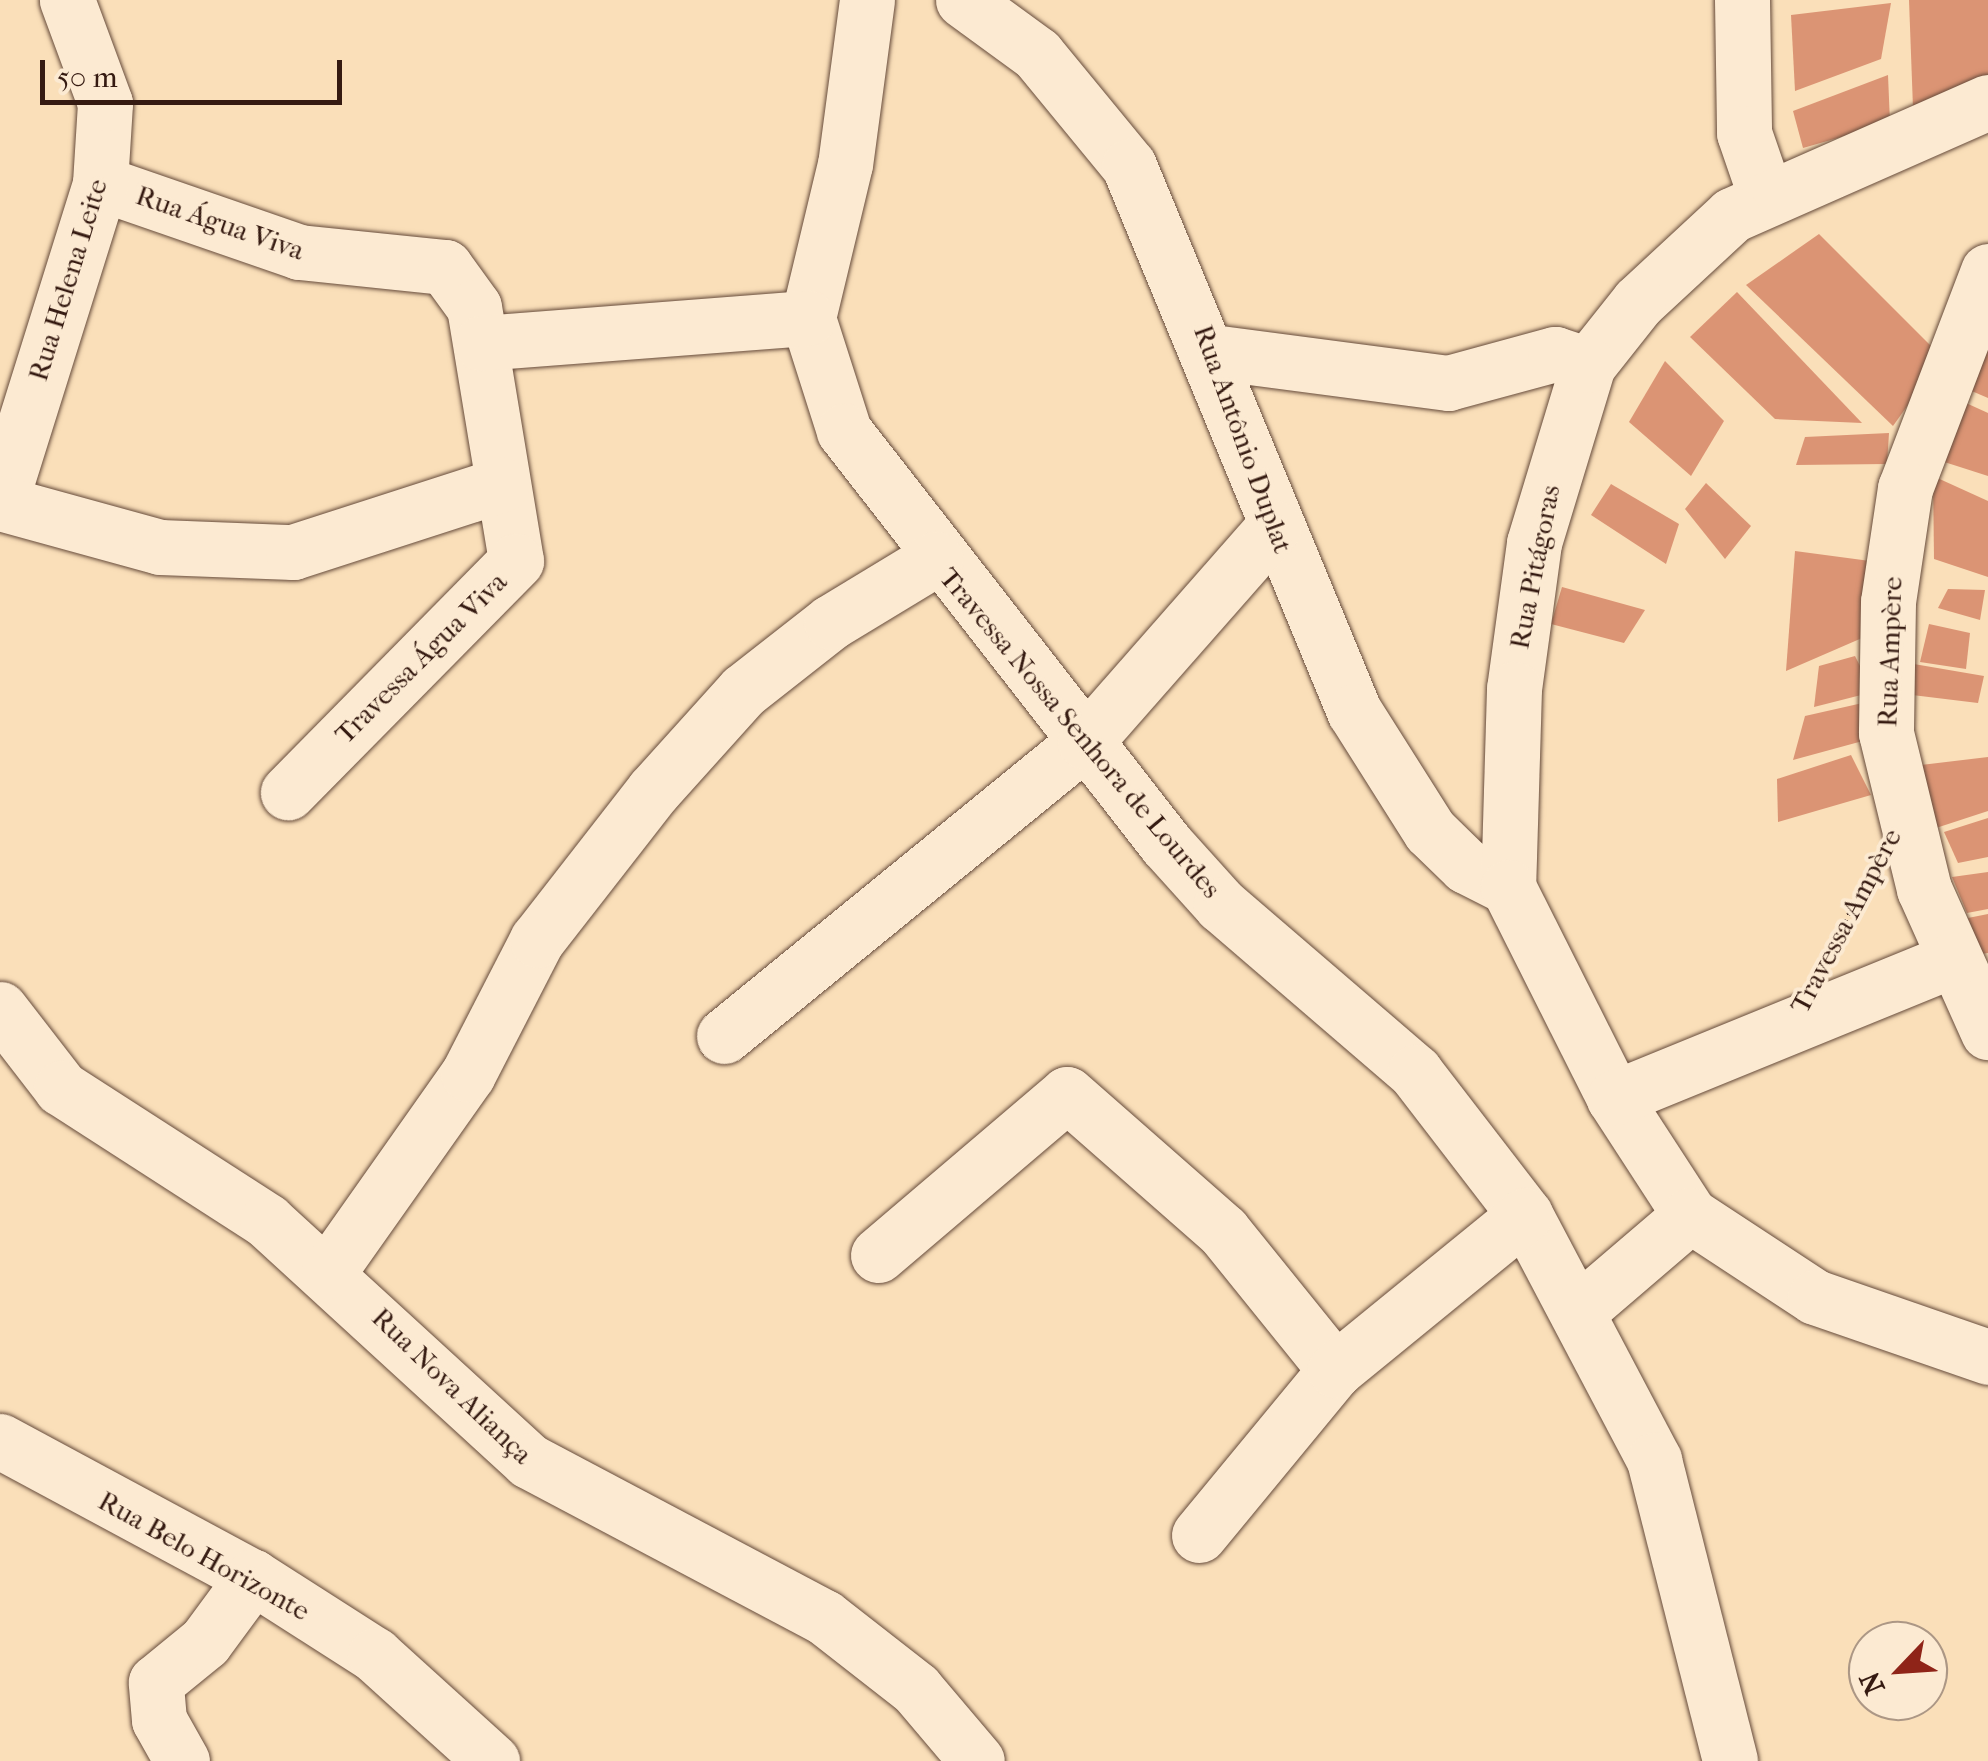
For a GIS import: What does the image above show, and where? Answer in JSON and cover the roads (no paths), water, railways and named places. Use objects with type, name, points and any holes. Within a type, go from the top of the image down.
[{"type":"street","name":"Rua Helena Leite","points":[[0,503],[100,184],[104,102],[67,0]]},
{"type":"street","points":[[481,343],[808,318],[844,164],[867,0]]},
{"type":"street","name":"Rua Antônio Duplat","points":[[963,0],[1038,54],[1130,166],[1212,352],[1274,527],[1322,646],[1388,768],[1448,850],[1508,888]]},
{"type":"street","points":[[1742,0],[1744,133],[1764,194]]},
{"type":"street","name":"Rua Pitágoras","points":[[1988,102],[1764,194],[1676,264],[1588,364],[1534,543],[1514,688],[1508,888],[1614,1098],[1690,1215],[1815,1297],[1988,1356]]},
{"type":"street","name":"Rua Água Viva","points":[[100,184],[299,252],[458,276]]},
{"type":"street","name":"Rua Ampère","points":[[1988,271],[1905,488],[1888,602],[1886,733],[1900,817],[1953,960],[1988,1032]]},
{"type":"street","name":"Travessa Água Viva","points":[[288,792],[509,571],[517,546],[501,485],[481,343],[458,276]]},
{"type":"street","name":"Travessa Nossa Senhora de Lourdes","points":[[808,318],[844,431],[935,559],[1221,905],[1414,1072],[1525,1215],[1654,1460],[1730,1761]]},
{"type":"street","points":[[1212,352],[1448,383],[1555,354],[1588,364]]},
{"type":"street","points":[[0,503],[122,540],[293,552],[501,485]]},
{"type":"street","points":[[724,1036],[1084,742],[1274,527]]},
{"type":"street","points":[[329,1272],[468,1074],[537,940],[653,792],[743,691],[831,622],[935,559]]},
{"type":"street","name":"Travessa Ampère","points":[[1614,1098],[1953,960]]},
{"type":"street","name":"Rua Nova Aliança","points":[[0,1009],[90,1112],[267,1221],[329,1272],[529,1461],[824,1617],[916,1688],[978,1761]]},
{"type":"street","points":[[878,1255],[1067,1094],[1223,1232],[1335,1370]]},
{"type":"street","points":[[1198,1535],[1335,1370],[1525,1215]]},
{"type":"street","points":[[1576,1312],[1690,1215]]},
{"type":"street","name":"Rua Belo Horizonte","points":[[0,1440],[253,1576],[374,1655],[492,1761]]},
{"type":"street","points":[[182,1761],[159,1720],[156,1682],[205,1642],[253,1576]]}]
